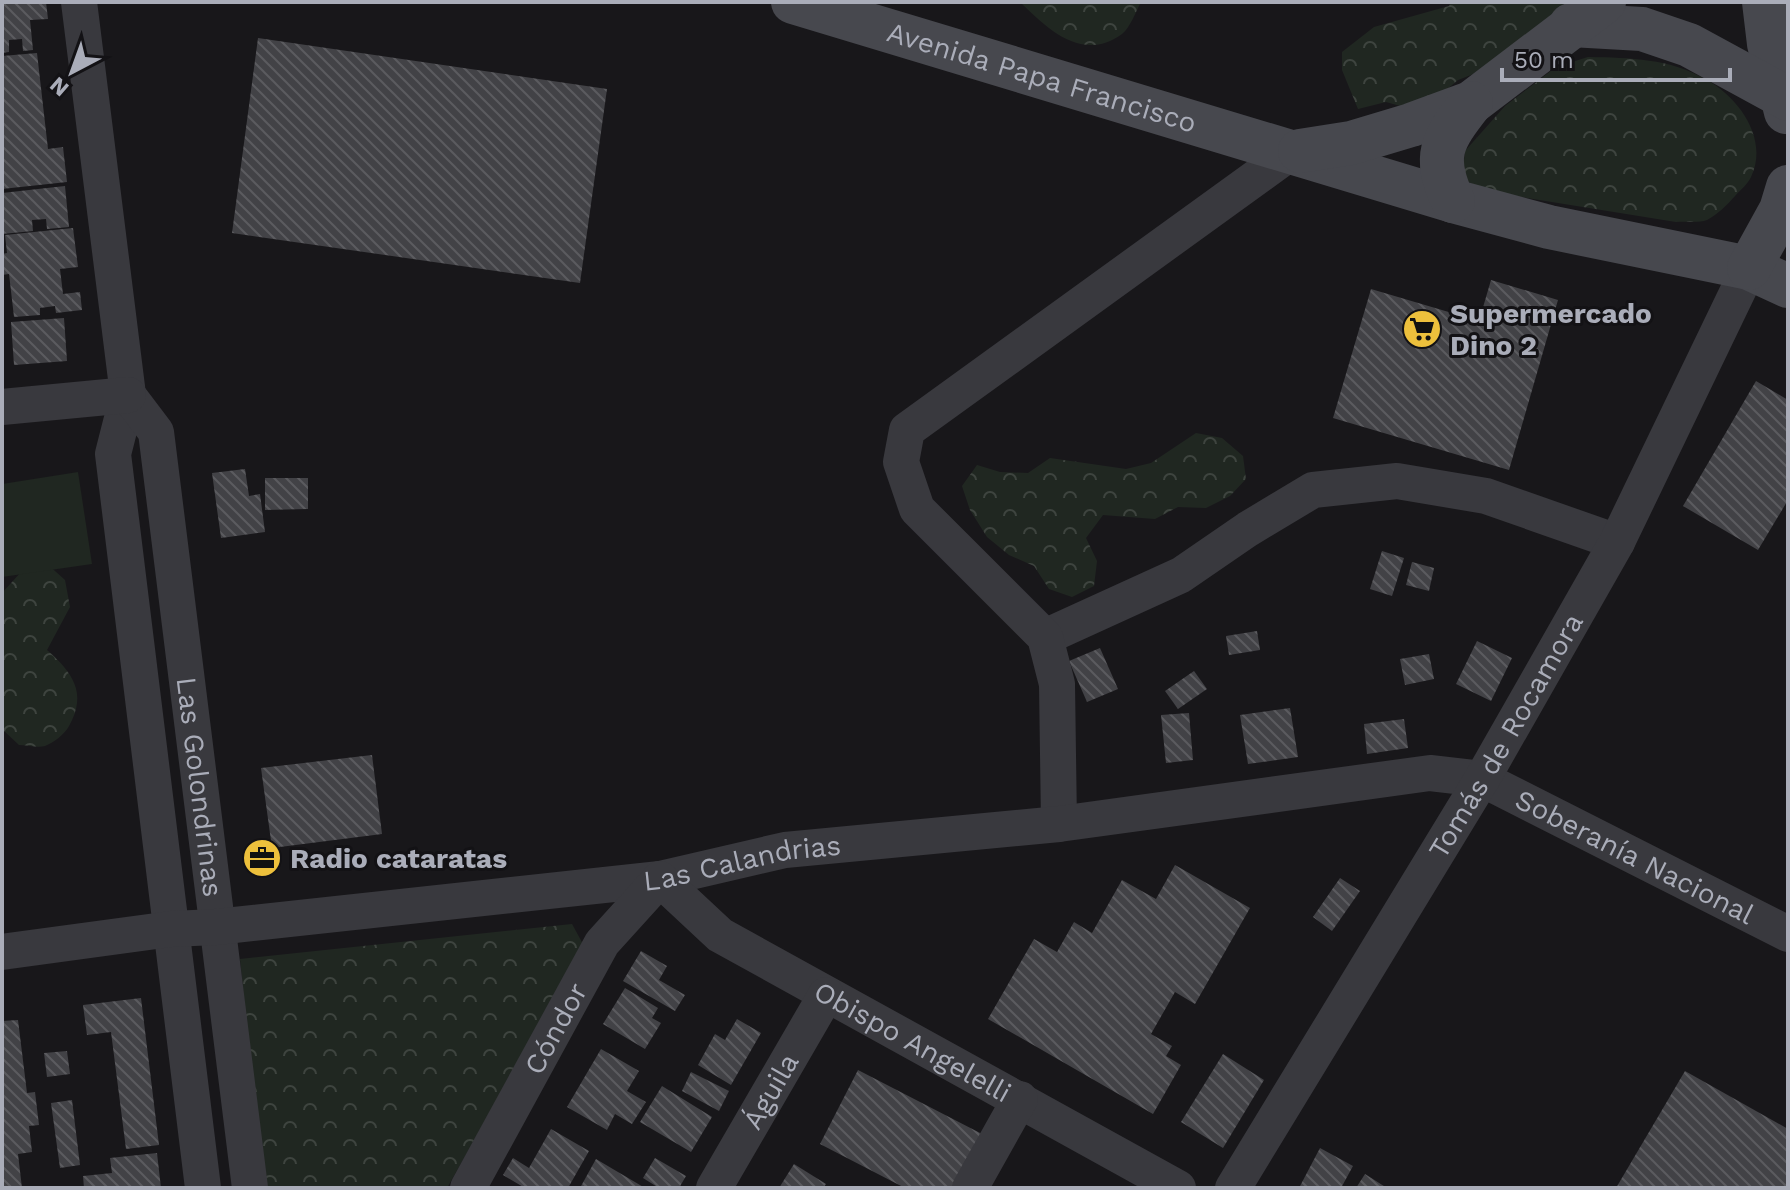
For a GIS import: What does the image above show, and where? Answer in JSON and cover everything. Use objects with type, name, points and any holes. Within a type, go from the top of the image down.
[{"type":"main road","name":"Avenida Papa Francisco","points":[[793,2],[1453,201],[1549,227],[1749,268],[1788,286]]},
{"type":"main road","points":[[1764,2],[1769,44],[1786,105]]},
{"type":"main road","name":"Avenida Papa Francisco","points":[[1290,153],[1351,143],[1471,103],[1588,14],[1689,45],[1786,105]]},
{"type":"main road","points":[[1453,201],[1441,176],[1442,152],[1452,128],[1471,103]]},
{"type":"main road","points":[[1749,268],[1781,210],[1788,187]]},
{"type":"street","name":"Las Golondrinas","points":[[79,2],[128,395],[113,454],[203,1188]]},
{"type":"street","points":[[1059,824],[1057,684],[1045,637],[917,509],[901,462],[907,430],[1290,153]]},
{"type":"street","name":"Tomás de Rocamora","points":[[1233,1188],[1482,779],[1617,542],[1749,268]]},
{"type":"street","name":"Las Golondrinas","points":[[128,395],[156,432],[250,1188]]},
{"type":"street","points":[[2,407],[128,395]]},
{"type":"street","points":[[1045,637],[1181,575],[1248,529],[1313,490],[1397,481],[1486,496],[1617,542]]},
{"type":"street","name":"Las Calandrias","points":[[2,952],[171,929],[216,927],[660,879],[785,850],[1059,824],[1430,773],[1482,779]]},
{"type":"street","name":"Soberanía Nacional","points":[[1482,779],[1788,934]]},
{"type":"street","name":"Obispo Angelelli","points":[[660,879],[720,935],[1178,1188]]},
{"type":"street","name":"Cóndor","points":[[468,1188],[602,943],[660,879]]},
{"type":"street","name":"Águila","points":[[714,1188],[826,995]]},
{"type":"street","points":[[970,1188],[1020,1099]]},
{"type":"green space","points":[[1020,2],[1141,2],[1122,34],[1093,45],[1080,44],[1054,32]]},
{"type":"green space","points":[[1451,2],[1564,2],[1553,36],[1458,80],[1431,103],[1411,109],[1386,102],[1358,109],[1342,70],[1342,52],[1374,27],[1449,6]]},
{"type":"green space","points":[[1588,57],[1664,63],[1693,73],[1719,88],[1740,109],[1753,134],[1756,163],[1748,182],[1707,220],[1676,222],[1490,192],[1462,179],[1465,151],[1505,106],[1556,67]]},
{"type":"green space","points":[[1196,433],[1222,438],[1243,456],[1246,479],[1230,496],[1206,508],[1178,507],[1155,519],[1103,515],[1086,538],[1097,561],[1094,586],[1072,597],[1049,589],[1034,566],[1009,555],[987,537],[970,510],[962,486],[977,465],[1000,472],[1028,473],[1050,458],[1126,469],[1151,463]]},
{"type":"green space","points":[[78,472],[92,564],[2,577],[2,484]]},
{"type":"green space","points":[[46,563],[65,580],[70,607],[47,650],[70,675],[77,693],[77,703],[65,732],[42,747],[19,745],[2,729],[2,593],[22,571]]},
{"type":"green space","points":[[572,924],[584,946],[447,1188],[263,1188],[240,959]]},
{"type":"building","points":[[2,2],[46,2],[48,19],[30,20],[33,50],[23,51],[22,39],[9,40],[9,52],[2,53]]},
{"type":"building","points":[[258,38],[607,89],[580,283],[232,233]]},
{"type":"building","points":[[37,53],[48,149],[63,147],[67,182],[2,189],[2,56]]},
{"type":"building","points":[[65,186],[69,227],[47,229],[46,219],[32,220],[33,231],[2,234],[2,193]]},
{"type":"building","points":[[73,228],[78,267],[60,269],[63,294],[80,292],[82,310],[56,313],[55,306],[40,308],[40,315],[14,317],[9,274],[2,275],[2,254],[7,253],[5,235]]},
{"type":"building","points":[[1491,280],[1558,300],[1509,470],[1333,418],[1371,289],[1479,321]]},
{"type":"building","points":[[64,318],[67,361],[14,365],[11,322]]},
{"type":"building","points":[[1756,381],[1788,400],[1788,500],[1758,550],[1683,506]]},
{"type":"building","points":[[245,469],[249,496],[260,494],[265,532],[221,538],[212,473]]},
{"type":"building","points":[[265,478],[308,478],[308,509],[265,510]]},
{"type":"building","points":[[1382,551],[1404,558],[1392,596],[1370,589]]},
{"type":"building","points":[[1412,562],[1434,568],[1429,591],[1406,585]]},
{"type":"building","points":[[1257,631],[1260,650],[1229,655],[1226,636]]},
{"type":"building","points":[[1477,641],[1512,658],[1491,701],[1456,684]]},
{"type":"building","points":[[1100,648],[1118,689],[1087,702],[1069,661]]},
{"type":"building","points":[[1429,654],[1434,679],[1405,685],[1400,659]]},
{"type":"building","points":[[1194,671],[1207,689],[1178,709],[1165,691]]},
{"type":"building","points":[[1290,708],[1298,757],[1248,764],[1240,715]]},
{"type":"building","points":[[1189,713],[1193,760],[1166,763],[1161,715]]},
{"type":"building","points":[[1404,719],[1408,748],[1367,754],[1364,724]]},
{"type":"building","points":[[372,755],[382,834],[272,848],[261,768]]},
{"type":"building","points":[[1175,865],[1250,908],[1195,1004],[1175,992],[1151,1034],[1172,1046],[1166,1056],[1181,1065],[1153,1114],[988,1019],[1034,939],[1057,952],[1074,922],[1092,933],[1122,880],[1156,899]]},
{"type":"building","points":[[1340,878],[1360,891],[1332,931],[1313,917]]},
{"type":"building","points":[[641,951],[667,966],[659,980],[685,995],[675,1011],[623,981]]},
{"type":"building","points":[[625,988],[658,1008],[652,1018],[661,1023],[645,1049],[603,1024]]},
{"type":"building","points":[[141,998],[159,1145],[126,1149],[111,1032],[87,1035],[83,1005]]},
{"type":"building","points":[[737,1019],[761,1033],[731,1085],[698,1065],[715,1034],[725,1040]]},
{"type":"building","points":[[18,1020],[27,1093],[35,1092],[39,1125],[29,1126],[32,1152],[18,1154],[22,1188],[2,1188],[2,1021]]},
{"type":"building","points":[[601,1049],[639,1071],[627,1091],[646,1102],[632,1124],[615,1114],[607,1130],[567,1107]]},
{"type":"building","points":[[67,1051],[70,1074],[47,1077],[44,1053]]},
{"type":"building","points":[[1223,1054],[1264,1080],[1223,1148],[1181,1122]]},
{"type":"building","points":[[858,1070],[982,1134],[954,1188],[905,1188],[820,1144]]},
{"type":"building","points":[[1685,1071],[1788,1129],[1788,1188],[1616,1188]]},
{"type":"building","points":[[691,1072],[729,1091],[719,1111],[682,1091]]},
{"type":"building","points":[[662,1086],[712,1117],[691,1152],[640,1122]]},
{"type":"building","points":[[72,1100],[80,1165],[60,1168],[51,1103]]},
{"type":"building","points":[[551,1129],[589,1151],[568,1188],[525,1188],[503,1175],[513,1158],[529,1168]]},
{"type":"building","points":[[1320,1148],[1353,1166],[1341,1188],[1299,1188]]},
{"type":"building","points":[[157,1153],[161,1188],[84,1188],[83,1176],[112,1173],[110,1158]]},
{"type":"building","points":[[655,1158],[686,1176],[679,1188],[659,1188],[643,1178]]},
{"type":"building","points":[[596,1159],[645,1188],[580,1188]]},
{"type":"building","points":[[794,1164],[826,1184],[823,1188],[779,1188]]},
{"type":"building","points":[[1365,1174],[1387,1188],[1356,1188]]},
{"type":"place","name":"Supermercado Dino 2","points":[[1422,329]]},
{"type":"place","name":"Radio cataratas","points":[[262,858]]}]
